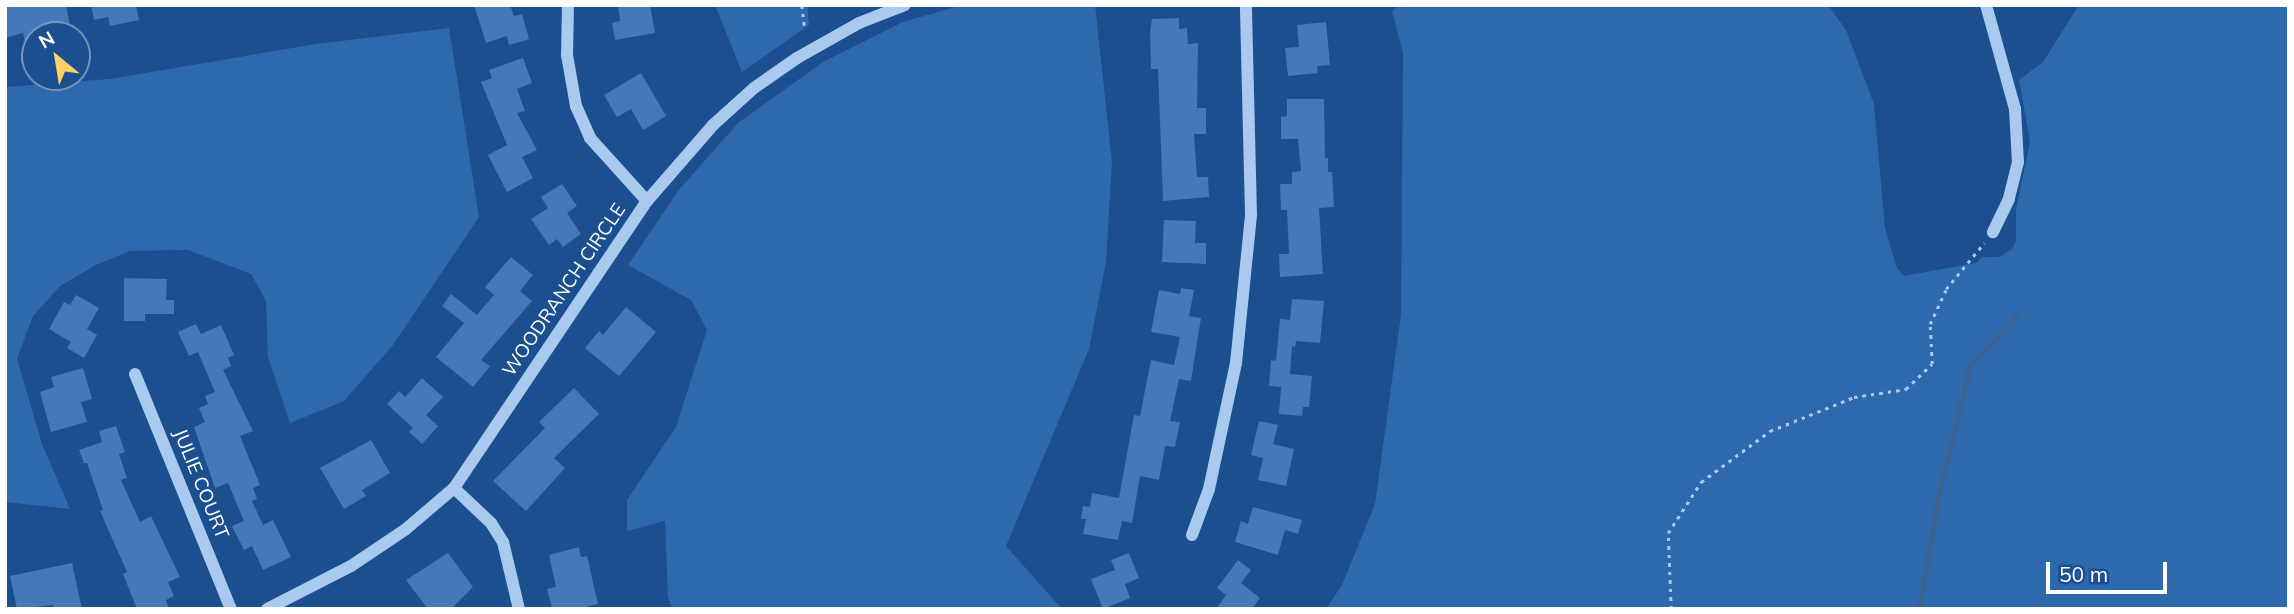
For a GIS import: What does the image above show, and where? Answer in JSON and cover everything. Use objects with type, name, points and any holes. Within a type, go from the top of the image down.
[{"type":"street","points":[[568,5],[567,55],[576,106],[590,138],[647,201]]},
{"type":"street","name":"WOODRANCH CIRCLE","points":[[267,609],[351,566],[406,529],[454,488],[647,201],[713,125],[754,88],[797,58],[859,23],[905,5]]},
{"type":"street","points":[[1192,535],[1209,489],[1236,363],[1251,215],[1246,5]]},
{"type":"street","points":[[1986,5],[2015,109],[2018,162],[2009,199],[1993,232]]},
{"type":"street","name":"JULIE COURT","points":[[135,374],[231,609]]},
{"type":"street","points":[[454,488],[491,523],[503,542],[519,609]]},
{"type":"path","points":[[802,5],[805,30]]},
{"type":"path","points":[[1671,609],[1668,533],[1701,482],[1770,431],[1854,397],[1906,389],[1932,363],[1930,324],[1946,289],[1993,232]]},
{"type":"shaded area","points":[[715,5],[807,5],[809,25],[742,72]]},
{"type":"shaded area","points":[[962,5],[1095,5],[1112,162],[1106,262],[1089,349],[1006,546],[1062,609],[672,609],[668,597],[665,521],[627,531],[627,500],[676,427],[707,330],[691,300],[628,265],[678,191],[738,123],[823,62],[903,22]]},
{"type":"shaded area","points":[[1400,5],[1828,5],[1846,30],[1874,104],[1885,228],[1897,268],[1904,276],[1976,263],[1982,257],[1999,257],[2012,249],[2016,241],[2016,209],[2030,142],[2019,80],[2043,62],[2079,5],[2289,5],[2289,609],[1326,609],[1342,585],[1375,504],[1401,315],[1403,53],[1392,11]]},
{"type":"shaded area","points":[[449,28],[479,217],[393,345],[344,401],[290,423],[268,357],[266,301],[251,274],[188,250],[130,251],[96,265],[60,286],[33,316],[17,359],[42,444],[70,509],[5,502],[5,87],[21,86],[21,91],[91,91],[91,80],[316,44]]},
{"type":"building","points":[[5,5],[66,5],[69,21],[21,21],[21,34],[5,38]]},
{"type":"building","points":[[91,5],[136,5],[139,20],[110,26],[108,17],[94,20]]},
{"type":"building","points":[[474,5],[510,5],[514,16],[522,14],[529,39],[509,45],[507,36],[486,43]]},
{"type":"building","points":[[618,5],[650,5],[655,33],[615,40],[612,23],[620,21]]},
{"type":"building","points":[[1179,18],[1179,29],[1187,28],[1188,44],[1198,43],[1197,108],[1206,108],[1206,134],[1194,134],[1197,177],[1208,177],[1209,197],[1163,201],[1158,69],[1151,69],[1150,32],[1152,19]]},
{"type":"building","points":[[1326,22],[1330,65],[1317,66],[1318,73],[1288,76],[1285,48],[1299,47],[1297,25]]},
{"type":"building","points":[[523,58],[532,83],[517,89],[525,111],[517,113],[537,150],[522,157],[533,178],[507,192],[488,155],[507,145],[481,82],[492,78],[489,70]]},
{"type":"building","points":[[641,73],[666,116],[643,130],[631,109],[617,117],[604,95]]},
{"type":"building","points":[[1287,99],[1324,99],[1325,158],[1328,158],[1328,172],[1332,172],[1334,207],[1319,208],[1323,274],[1280,277],[1279,254],[1289,254],[1287,210],[1281,210],[1280,184],[1292,184],[1292,172],[1301,171],[1298,139],[1281,139],[1281,117],[1287,116]]},
{"type":"building","points":[[562,184],[577,206],[567,213],[581,234],[563,247],[557,239],[549,245],[531,219],[548,208],[541,197]]},
{"type":"building","points":[[1164,220],[1196,221],[1195,243],[1206,243],[1206,264],[1162,262]]},
{"type":"building","points":[[511,257],[533,275],[520,291],[532,301],[481,360],[490,366],[473,387],[436,357],[464,323],[442,306],[451,294],[477,315],[494,295],[485,287]]},
{"type":"building","points":[[124,278],[167,279],[166,300],[174,300],[174,314],[145,314],[145,321],[124,321]]},
{"type":"building","points":[[1181,288],[1194,290],[1189,316],[1201,318],[1191,381],[1179,379],[1170,421],[1180,422],[1175,447],[1165,446],[1159,480],[1140,476],[1132,523],[1122,521],[1118,540],[1083,534],[1086,519],[1081,519],[1083,506],[1090,507],[1092,493],[1119,498],[1134,415],[1140,416],[1151,360],[1174,365],[1180,337],[1151,332],[1159,290],[1180,294]]},
{"type":"building","points":[[76,295],[99,308],[87,329],[97,335],[84,358],[67,348],[71,342],[49,329],[64,302],[70,305]]},
{"type":"building","points":[[1292,299],[1324,301],[1320,343],[1296,341],[1295,347],[1292,346],[1290,374],[1312,376],[1309,407],[1303,407],[1302,416],[1279,414],[1281,387],[1269,386],[1271,360],[1276,361],[1280,319],[1290,320]]},
{"type":"building","points":[[626,307],[656,332],[619,376],[585,348],[599,331],[603,335]]},
{"type":"building","points":[[196,324],[201,334],[221,325],[234,355],[228,358],[231,366],[223,370],[253,431],[240,436],[260,485],[253,488],[257,499],[252,501],[263,525],[273,520],[291,557],[263,570],[252,546],[244,550],[232,526],[244,521],[228,483],[215,488],[194,427],[205,422],[199,408],[208,404],[205,396],[215,392],[198,352],[189,356],[178,332]]},
{"type":"building","points":[[83,368],[92,399],[81,402],[87,422],[51,432],[40,392],[54,387],[51,377]]},
{"type":"building","points":[[422,378],[443,397],[426,415],[438,426],[422,444],[409,432],[413,428],[387,404],[399,391],[405,397]]},
{"type":"building","points":[[574,388],[599,414],[554,458],[565,468],[526,511],[493,481],[545,428],[539,422]]},
{"type":"building","points":[[1259,421],[1278,425],[1273,444],[1294,449],[1286,486],[1258,480],[1263,458],[1251,455]]},
{"type":"building","points":[[116,426],[125,452],[119,454],[127,478],[121,480],[140,522],[151,516],[180,577],[168,582],[174,596],[166,600],[169,609],[137,609],[123,574],[127,572],[100,511],[103,510],[87,463],[84,463],[79,450],[102,442],[99,431]]},
{"type":"building","points":[[371,440],[390,473],[362,490],[366,496],[344,509],[320,468]]},
{"type":"building","points":[[1253,507],[1302,520],[1298,534],[1285,530],[1278,555],[1235,542],[1241,521],[1248,524]]},
{"type":"building","points":[[579,547],[581,557],[587,556],[598,604],[578,609],[552,609],[547,589],[556,587],[549,555]]},
{"type":"building","points":[[448,553],[473,587],[451,609],[428,609],[406,580]]},
{"type":"building","points":[[1129,553],[1139,578],[1125,584],[1130,598],[1103,609],[1091,579],[1115,570],[1111,560]]},
{"type":"building","points":[[1238,560],[1251,570],[1241,583],[1260,598],[1252,609],[1216,609],[1226,595],[1217,588]]},
{"type":"building","points":[[72,563],[82,609],[54,609],[53,605],[17,609],[10,576]]},
{"type":"waterway","points":[[1919,609],[1940,488],[1970,366],[2017,315]]}]
